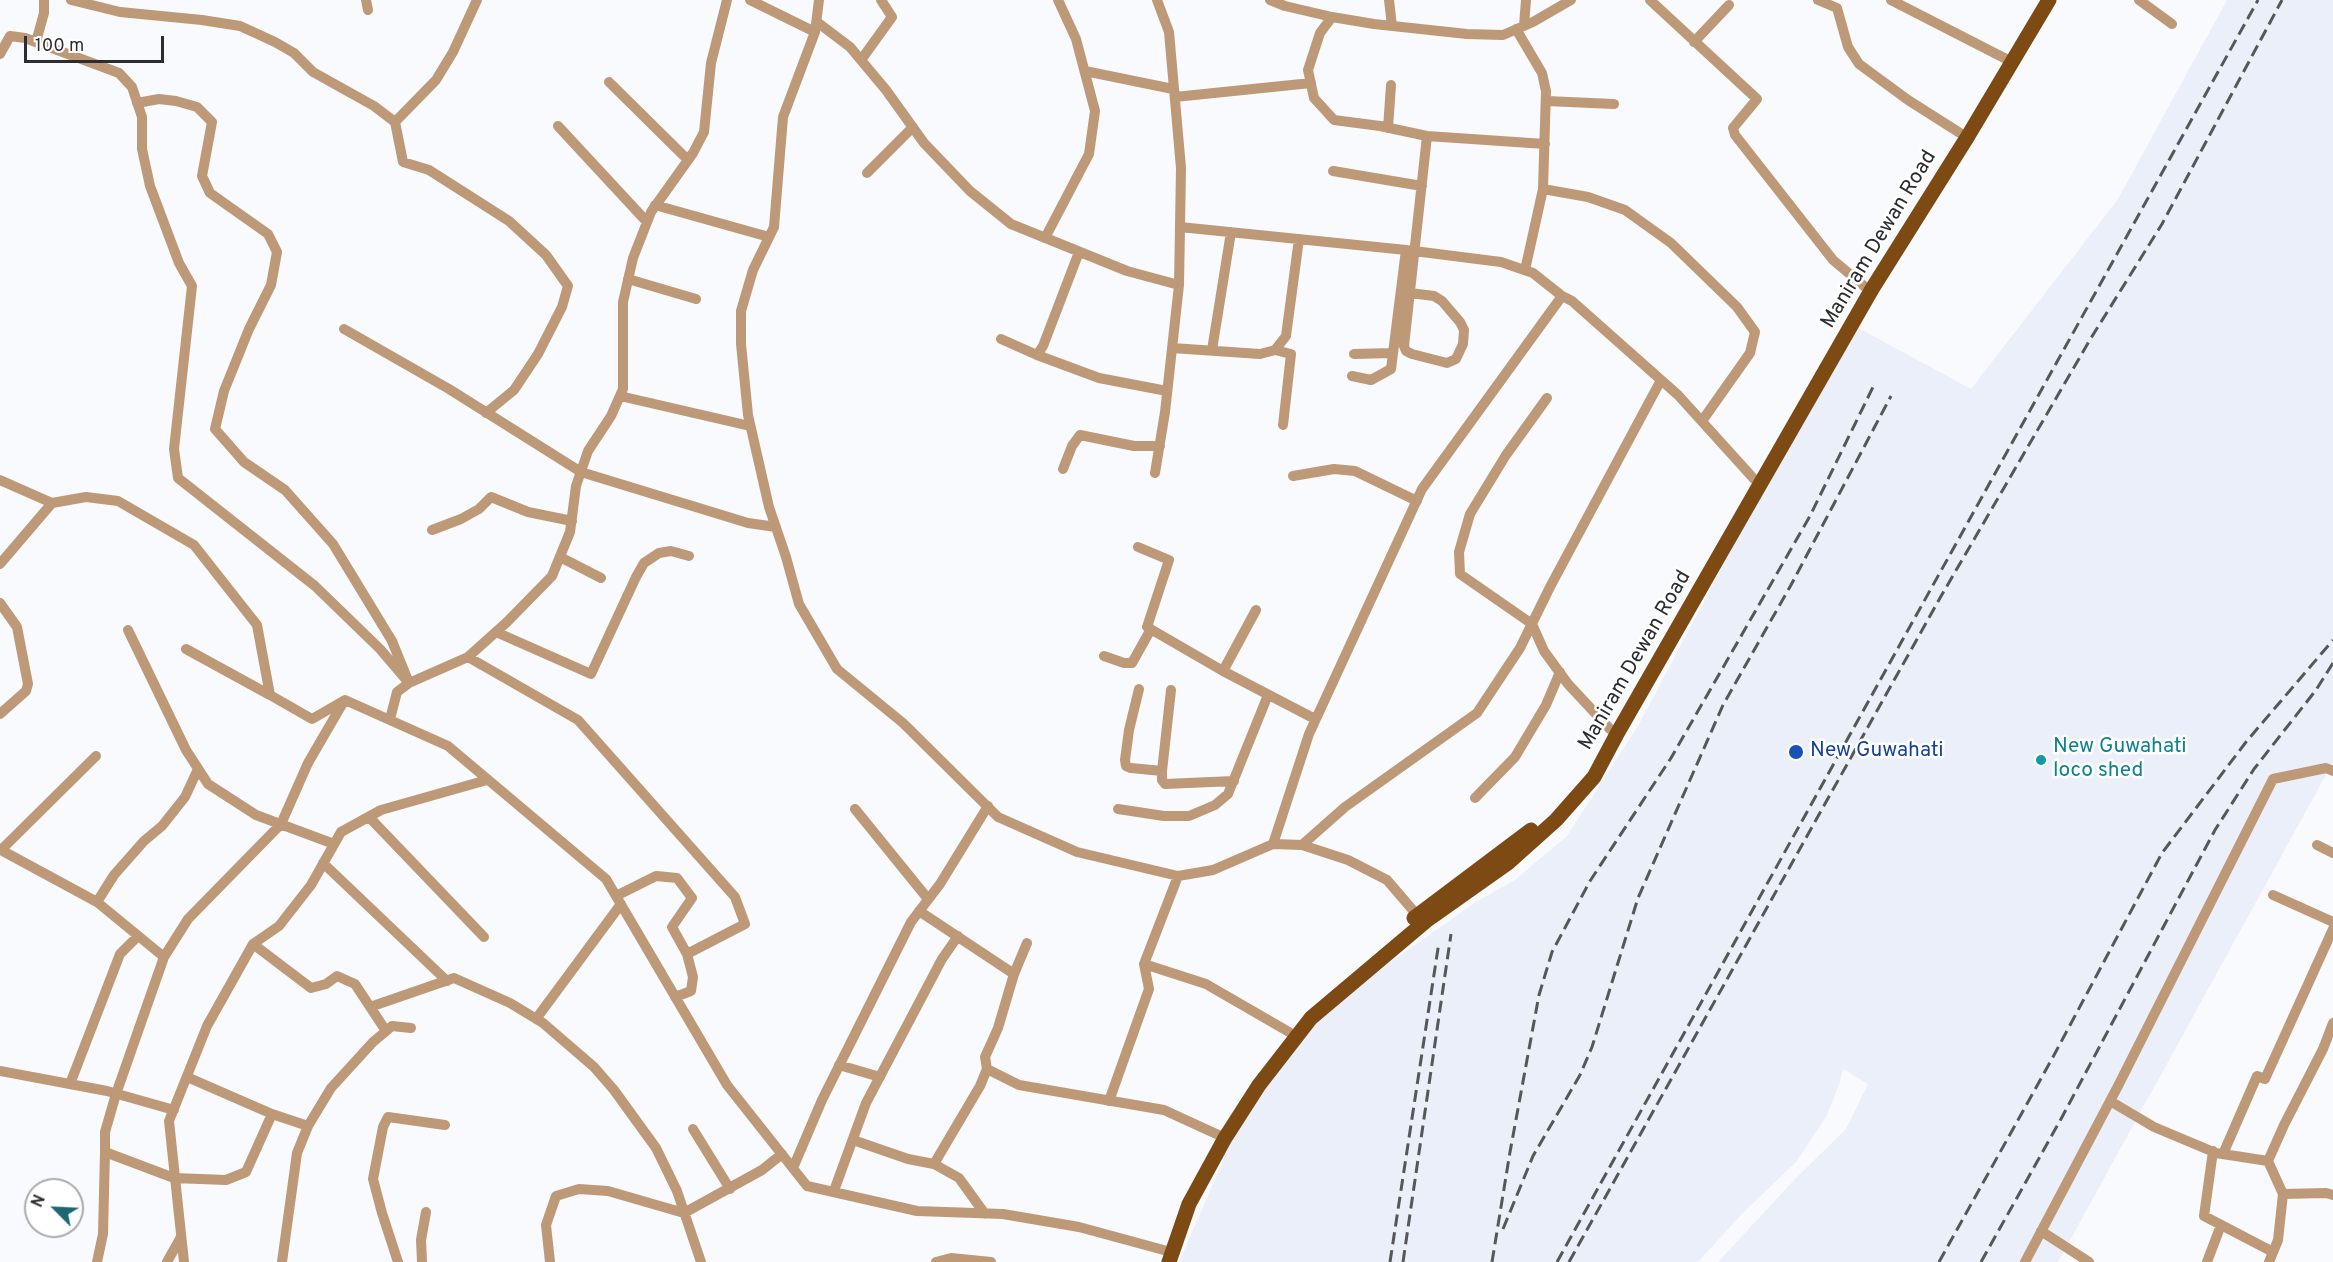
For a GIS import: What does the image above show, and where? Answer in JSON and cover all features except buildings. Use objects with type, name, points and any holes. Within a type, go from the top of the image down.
[{"type":"main road","name":"Maniram Dewan Road","points":[[1904,228],[1968,136],[2039,0]]},
{"type":"main road","name":"Maniram Dewan Road","points":[[1221,1136],[1311,1018],[1426,921],[1508,863],[1556,820],[1594,777],[1867,289],[1960,133],[2049,0]]},
{"type":"main road","name":"Maniram Dewan Road","points":[[1166,1256],[1181,1201],[1251,1082],[1303,1015],[1352,975],[1417,915],[1548,817],[1586,774],[1610,729],[1758,481]]},
{"type":"street","points":[[36,42],[44,13],[44,0]]},
{"type":"street","points":[[71,0],[120,12],[240,26],[294,53],[313,72],[374,106],[395,122],[403,162],[429,170],[508,220],[546,255],[568,286],[562,307],[537,354],[514,390],[486,413]]},
{"type":"street","points":[[395,122],[436,80],[453,52],[477,0]]},
{"type":"street","points":[[390,719],[397,692],[409,683],[468,657],[552,576],[570,532],[576,486],[588,451],[611,416],[620,396],[624,380],[623,302],[633,258],[655,205],[688,160],[704,132],[711,63],[727,0]]},
{"type":"street","points":[[750,0],[816,27],[850,46],[924,143],[970,191],[1011,224],[1127,271],[1179,285]]},
{"type":"street","points":[[819,0],[816,27],[783,117],[774,227],[753,270],[741,311],[741,344],[750,426],[769,507],[799,604],[837,669],[903,723],[998,817],[1077,852],[1178,876],[1214,870],[1273,844],[1302,845],[1348,860],[1387,880],[1417,915]]},
{"type":"street","points":[[861,60],[892,17],[881,0]]},
{"type":"street","points":[[1045,238],[1089,154],[1095,111],[1076,39],[1058,0]]},
{"type":"street","points":[[1155,473],[1179,285],[1181,168],[1168,32],[1157,0]]},
{"type":"street","points":[[1270,0],[1285,6],[1332,17],[1467,34],[1503,35],[1571,0]]},
{"type":"street","points":[[1389,0],[1392,26]]},
{"type":"street","points":[[1525,270],[1543,189],[1546,101],[1542,73],[1520,28],[1526,0]]},
{"type":"street","points":[[1650,0],[1756,99],[1733,128],[1735,135],[1833,260],[1867,289]]},
{"type":"street","points":[[1818,0],[1837,8],[1848,47],[1859,64],[1908,100],[1960,133]]},
{"type":"street","points":[[1891,0],[2008,61]]},
{"type":"street","points":[[2139,0],[2172,24]]},
{"type":"street","points":[[1694,42],[1730,5]]},
{"type":"street","points":[[1332,17],[1320,33],[1308,70],[1314,98],[1334,120],[1427,136],[1545,144]]},
{"type":"street","points":[[0,54],[5,34],[36,42],[119,73],[132,87],[142,117],[142,149],[150,186],[179,263],[192,286],[174,449],[178,478],[315,586],[380,649],[409,683]]},
{"type":"street","points":[[1085,71],[1174,93],[1311,83]]},
{"type":"street","points":[[609,82],[688,160]]},
{"type":"street","points":[[1388,128],[1391,85]]},
{"type":"street","points":[[137,103],[159,99],[176,101],[197,107],[212,122],[202,176],[210,193],[268,234],[277,252],[271,285],[249,329],[224,391],[215,429],[244,462],[285,490],[333,544],[392,641],[409,683]]},
{"type":"street","points":[[1546,101],[1614,104]]},
{"type":"street","points":[[558,126],[647,222]]},
{"type":"street","points":[[867,172],[913,127]]},
{"type":"street","points":[[1352,376],[1371,380],[1391,369],[1422,186],[1427,136]]},
{"type":"street","points":[[1333,171],[1422,186]]},
{"type":"street","points":[[1543,189],[1588,196],[1625,210],[1671,243],[1737,307],[1755,332],[1750,353],[1702,421]]},
{"type":"street","points":[[655,205],[769,237]]},
{"type":"street","points":[[1180,226],[1411,250],[1501,262],[1533,273],[1562,296],[1572,300],[1678,395],[1758,481]]},
{"type":"street","points":[[1212,350],[1231,232]]},
{"type":"street","points":[[1275,350],[1286,336],[1299,239]]},
{"type":"street","points":[[1410,293],[1434,296],[1442,301],[1460,322],[1464,330],[1463,344],[1456,359],[1447,363],[1406,351],[1404,346],[1410,293],[1411,250]]},
{"type":"street","points":[[1037,355],[1043,346],[1079,252]]},
{"type":"street","points":[[628,279],[696,299]]},
{"type":"street","points":[[1273,844],[1315,719],[1422,489],[1562,296]]},
{"type":"street","points":[[344,329],[581,472],[748,523],[776,527]]},
{"type":"street","points":[[1001,339],[1099,378],[1167,391]]},
{"type":"street","points":[[1172,348],[1260,354],[1275,350],[1291,354],[1283,425]]},
{"type":"street","points":[[1354,354],[1393,353]]},
{"type":"street","points":[[1302,845],[1345,807],[1477,713],[1520,648],[1661,380]]},
{"type":"street","points":[[620,396],[750,426]]},
{"type":"street","points":[[1547,398],[1506,454],[1470,514],[1459,552],[1460,574],[1532,624],[1544,651],[1610,729]]},
{"type":"street","points":[[1063,470],[1072,447],[1080,435],[1134,446],[1160,446]]},
{"type":"street","points":[[1293,476],[1334,469],[1355,471],[1417,501]]},
{"type":"street","points":[[0,480],[52,503],[86,497],[118,501],[194,545],[257,625],[270,695]]},
{"type":"street","points":[[432,530],[479,509],[491,497],[528,512],[572,521]]},
{"type":"street","points":[[0,564],[52,503]]},
{"type":"street","points":[[1138,547],[1169,560],[1148,627],[1224,671],[1315,719]]},
{"type":"street","points":[[496,632],[591,674],[644,563],[658,553],[671,551],[689,556]]},
{"type":"street","points":[[560,557],[601,578]]},
{"type":"street","points":[[0,603],[17,627],[28,684],[26,691],[0,714]]},
{"type":"street","points":[[1224,671],[1257,610]]},
{"type":"street","points":[[1104,656],[1124,663],[1132,663],[1151,629]]},
{"type":"street","points":[[128,630],[186,750],[208,784],[256,815],[334,844]]},
{"type":"street","points":[[186,649],[312,719],[345,700]]},
{"type":"street","points":[[468,657],[579,720],[735,897],[745,924],[687,954]]},
{"type":"street","points":[[1475,798],[1515,757],[1546,705],[1560,672]]},
{"type":"street","points":[[1139,689],[1129,730],[1126,766],[1162,771]]},
{"type":"street","points":[[1171,690],[1162,780],[1169,786],[1234,781]]},
{"type":"street","points":[[1118,809],[1164,816],[1189,816],[1215,805],[1228,794],[1268,694]]},
{"type":"street","points":[[345,700],[448,746],[606,879],[728,1085],[807,1186],[917,1212],[1003,1214],[1079,1227],[1166,1256]]},
{"type":"street","points":[[97,1262],[103,1234],[105,1132],[164,957],[188,919],[281,824],[309,763],[345,700]]},
{"type":"street","points":[[96,756],[1,850],[97,902],[164,957]]},
{"type":"street","points":[[2025,1262],[2110,1101],[2273,779],[2326,768],[2333,771]]},
{"type":"street","points":[[97,902],[114,875],[144,841],[162,826],[185,797],[198,769]]},
{"type":"street","points":[[184,1262],[169,1121],[207,1026],[253,944],[279,926],[311,885],[341,832],[381,810],[488,780]]},
{"type":"street","points":[[793,1168],[822,1100],[910,922],[940,884],[988,806]]},
{"type":"street","points":[[855,809],[928,899]]},
{"type":"street","points":[[369,817],[484,937]]},
{"type":"street","points":[[2317,845],[2333,853]]},
{"type":"street","points":[[323,863],[447,981]]},
{"type":"street","points":[[536,1019],[618,900],[656,876],[677,878],[692,898],[672,927],[687,954],[693,977],[691,991],[675,997]]},
{"type":"street","points":[[1109,1101],[1149,989],[1144,964],[1178,876]]},
{"type":"street","points":[[2273,895],[2333,922]]},
{"type":"street","points":[[919,911],[1014,974]]},
{"type":"street","points":[[2333,929],[2265,1079],[2257,1076],[2218,1152],[2204,1216],[2271,1257],[2278,1240],[2283,1194],[2268,1161],[2283,1125],[2323,1049],[2333,1023]]},
{"type":"street","points":[[70,1084],[120,954],[138,936]]},
{"type":"street","points":[[835,1188],[866,1103],[942,959],[958,936]]},
{"type":"street","points":[[934,1164],[980,1086],[987,1068],[985,1058],[998,1028],[1014,974],[1027,943]]},
{"type":"street","points":[[253,944],[311,988],[326,984],[337,976],[355,984],[386,1031]]},
{"type":"street","points":[[1144,964],[1206,984],[1289,1032]]},
{"type":"street","points":[[370,1007],[454,978],[510,1003],[536,1019],[594,1067],[614,1089],[656,1148],[677,1191],[701,1262]]},
{"type":"street","points":[[282,1262],[297,1153],[308,1126],[332,1088],[386,1031],[392,1026],[411,1028]]},
{"type":"street","points":[[839,1065],[880,1077]]},
{"type":"street","points":[[987,1068],[1019,1085],[1164,1110],[1221,1136]]},
{"type":"street","points":[[0,1071],[116,1094],[174,1110]]},
{"type":"street","points":[[187,1077],[272,1114],[308,1126]]},
{"type":"street","points":[[2110,1101],[2154,1127],[2218,1152],[2268,1161]]},
{"type":"street","points":[[105,1152],[174,1178],[226,1180],[246,1172],[272,1114]]},
{"type":"street","points":[[398,1262],[382,1214],[374,1179],[383,1127],[388,1117],[445,1125]]},
{"type":"street","points":[[693,1129],[730,1189]]},
{"type":"street","points":[[853,1140],[908,1159],[934,1164],[959,1178],[984,1214]]},
{"type":"street","points":[[550,1262],[546,1225],[556,1196],[579,1189],[608,1191],[684,1213],[762,1170],[782,1154]]},
{"type":"street","points":[[2283,1194],[2326,1193],[2333,1195]]},
{"type":"street","points":[[422,1262],[421,1240],[426,1212]]},
{"type":"street","points":[[2207,1262],[2221,1225]]},
{"type":"street","points":[[2041,1231],[2089,1262]]},
{"type":"street","points":[[167,1262],[181,1237]]},
{"type":"street","points":[[936,1262],[951,1260],[991,1262]]},
{"type":"shaded area","points":[[2227,0],[2333,0],[2333,762],[2058,1262],[1718,1262],[1796,1178],[1846,1129],[1868,1084],[1843,1069],[1826,1117],[1796,1162],[1741,1215],[1698,1262],[1179,1262],[1241,1120],[1328,1006],[1476,902],[1515,880],[1567,836],[1638,726],[1851,324],[1971,389],[2118,199]]},
{"type":"railway","points":[[1557,1262],[2258,0]]},
{"type":"railway","points":[[1569,1262],[1940,598],[2091,338],[2162,224],[2282,0]]},
{"type":"railway","points":[[1492,1262],[1539,995],[1552,952],[1590,881],[1671,758],[1810,516],[1874,385]]},
{"type":"railway","points":[[1503,1229],[1533,1156],[1580,1075],[1592,1047],[1638,898],[1723,705],[1791,585],[1891,396]]},
{"type":"railway","points":[[1939,1262],[2053,1057],[2162,853],[2246,742],[2333,640]]},
{"type":"railway","points":[[1981,1262],[2061,1119],[2215,830],[2254,769],[2316,690],[2333,663]]},
{"type":"railway","points":[[1403,1262],[1451,934]]},
{"type":"railway","points":[[1390,1262],[1439,942]]},
{"type":"place","name":"New Guwahati","points":[[1796,752]]},
{"type":"place","name":"New Guwahati loco shed","points":[[2041,760]]}]
